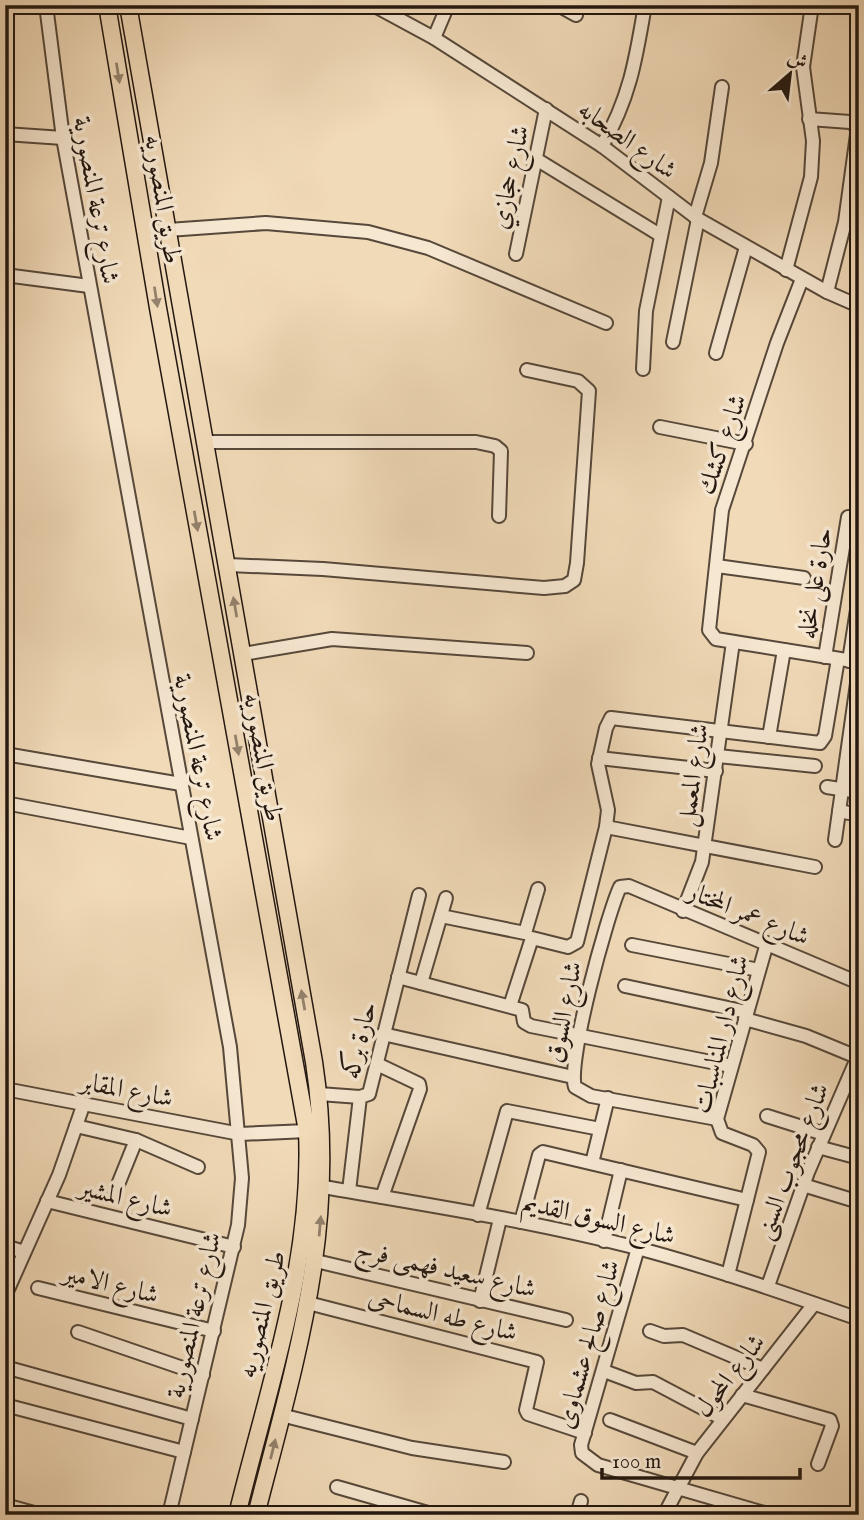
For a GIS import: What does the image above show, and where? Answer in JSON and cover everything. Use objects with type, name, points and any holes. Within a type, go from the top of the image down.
[{"type":"main road","name":"طريق المنصوريه","points":[[107,5],[202,554],[307,1131],[308,1196],[300,1261],[237,1515]]},
{"type":"main road","name":"طريق المنصوريه","points":[[128,5],[319,1094],[323,1187],[316,1261],[256,1515]]},
{"type":"main road","points":[[202,554],[227,558]]},
{"type":"street","name":"شارع ترعة المنصورية","points":[[46,5],[62,138],[245,1135],[234,1247],[169,1515]]},
{"type":"street","name":"شارع الصحابه","points":[[373,5],[434,38],[603,146],[696,218],[802,279],[859,306]]},
{"type":"street","points":[[434,38],[448,5]]},
{"type":"street","points":[[558,5],[576,15]]},
{"type":"street","points":[[603,146],[631,85],[645,5]]},
{"type":"street","points":[[786,270],[809,192],[813,141],[803,67],[812,5]]},
{"type":"street","points":[[673,342],[696,218],[711,163],[722,87]]},
{"type":"street","name":"شارع حجازي","points":[[516,254],[546,109]]},
{"type":"street","points":[[809,118],[850,122],[858,127],[845,222],[827,292]]},
{"type":"street","points":[[5,134],[62,138]]},
{"type":"street","points":[[536,159],[660,236]]},
{"type":"street","points":[[643,369],[646,311],[669,197]]},
{"type":"street","points":[[168,230],[266,223],[369,232],[428,248],[606,323]]},
{"type":"street","points":[[716,353],[746,247]]},
{"type":"street","points":[[5,275],[89,286]]},
{"type":"street","name":"شارع كشك","points":[[733,642],[712,637],[709,630],[722,510],[746,444],[777,343],[802,279]]},
{"type":"street","points":[[227,558],[544,588],[565,586],[574,580],[577,563],[589,391],[578,381],[527,370]]},
{"type":"street","points":[[660,427],[746,444]]},
{"type":"street","points":[[206,442],[476,442],[495,446],[500,451],[499,516]]},
{"type":"street","name":"حارة على نخله","points":[[846,661],[848,517]]},
{"type":"street","points":[[717,566],[804,578]]},
{"type":"street","points":[[510,1006],[532,937],[568,947],[577,942],[606,827],[608,810],[598,772],[607,722],[617,716],[769,737],[822,741],[846,661],[859,597]]},
{"type":"street","points":[[243,654],[332,639],[527,653]]},
{"type":"street","points":[[733,642],[846,661]]},
{"type":"street","name":"شارع المعمل","points":[[683,911],[698,875],[705,846],[733,642]]},
{"type":"street","points":[[769,737],[784,650]]},
{"type":"street","points":[[835,840],[842,789],[846,661]]},
{"type":"street","points":[[5,754],[181,784]]},
{"type":"street","points":[[718,756],[815,766]]},
{"type":"street","points":[[599,758],[716,771]]},
{"type":"street","points":[[827,787],[859,792]]},
{"type":"street","points":[[5,803],[191,838]]},
{"type":"street","points":[[839,811],[859,815]]},
{"type":"street","points":[[606,827],[815,867]]},
{"type":"street","name":"شارع عمر المختار","points":[[622,885],[859,983]]},
{"type":"street","name":"شارع السوق","points":[[622,885],[596,961],[573,1077],[575,1087],[582,1094],[717,1119]]},
{"type":"street","points":[[441,916],[525,933],[538,889]]},
{"type":"street","name":"حارة بركه","points":[[349,1191],[360,1097],[369,1094],[419,895]]},
{"type":"street","points":[[421,983],[446,898]]},
{"type":"street","name":"شارع دار المناسبات","points":[[728,1275],[758,1148],[722,1133],[717,1119],[767,943]]},
{"type":"street","points":[[632,945],[759,970]]},
{"type":"street","points":[[398,977],[523,1010],[524,1022],[531,1026],[731,1066]]},
{"type":"street","points":[[625,986],[746,1015],[858,1055]]},
{"type":"street","points":[[383,1034],[573,1077]]},
{"type":"street","name":"شارع محجوب السنى","points":[[768,1286],[818,1147],[852,1085],[858,1055]]},
{"type":"street","points":[[377,1064],[419,1084],[420,1089],[382,1198]]},
{"type":"street","name":"شارع المقابر","points":[[5,1089],[245,1135],[307,1131]]},
{"type":"street","points":[[319,1094],[360,1097]]},
{"type":"street","points":[[592,1163],[608,1098]]},
{"type":"street","points":[[5,1296],[47,1200],[84,1103]]},
{"type":"street","points":[[478,1215],[507,1111],[600,1129]]},
{"type":"street","points":[[767,1116],[824,1134]]},
{"type":"street","points":[[76,1126],[136,1140],[198,1167]]},
{"type":"street","points":[[113,1197],[136,1140]]},
{"type":"street","points":[[818,1147],[859,1157]]},
{"type":"street","points":[[521,1222],[541,1152],[747,1200]]},
{"type":"street","points":[[604,1241],[621,1170]]},
{"type":"street","points":[[803,1185],[859,1202]]},
{"type":"street","name":"شارع السوق القديم","points":[[323,1187],[521,1222],[638,1248],[768,1286],[859,1319]]},
{"type":"street","name":"شارع المشير","points":[[47,1200],[234,1247]]},
{"type":"street","points":[[480,1301],[500,1219]]},
{"type":"street","points":[[5,1246],[24,1252]]},
{"type":"street","name":"شارع صالح عشماوى","points":[[638,1248],[581,1445],[582,1453],[598,1465],[677,1486]]},
{"type":"street","name":"شارع سعيد فهمى فرج","points":[[316,1261],[566,1320]]},
{"type":"street","name":"شارع الامير","points":[[38,1288],[214,1331]]},
{"type":"street","name":"شارع طه السماحى","points":[[307,1303],[537,1362],[526,1410],[528,1414],[585,1433]]},
{"type":"street","name":"شارع المحول","points":[[664,1515],[677,1486],[697,1453],[814,1304]]},
{"type":"street","points":[[650,1331],[664,1336],[683,1335],[763,1369]]},
{"type":"street","points":[[78,1332],[203,1375]]},
{"type":"street","points":[[5,1367],[192,1419]]},
{"type":"street","points":[[604,1371],[636,1383],[653,1382],[723,1419]]},
{"type":"street","points":[[741,1395],[830,1420],[832,1426],[818,1464]]},
{"type":"street","points":[[5,1405],[184,1452]]},
{"type":"street","points":[[281,1415],[412,1448],[504,1462]]},
{"type":"street","points":[[610,1420],[697,1453]]},
{"type":"street","points":[[677,1486],[771,1515]]},
{"type":"street","points":[[337,1487],[435,1515]]},
{"type":"street","points":[[577,1515],[581,1501]]},
{"type":"street","points":[[5,1505],[34,1513]]}]
